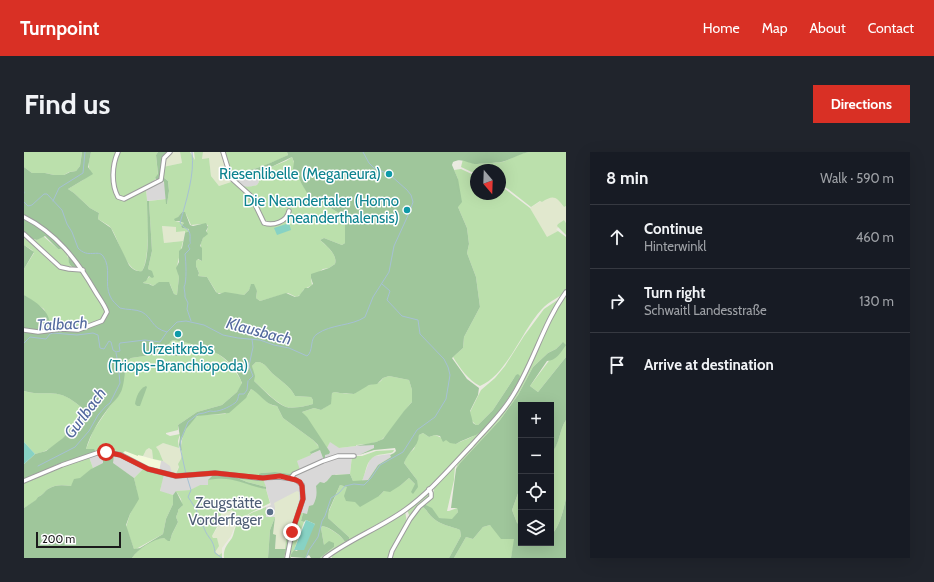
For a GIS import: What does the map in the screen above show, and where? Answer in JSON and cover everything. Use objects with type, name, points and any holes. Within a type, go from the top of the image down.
[{"type":"street","points":[[118,152],[113,166],[116,190],[118,197],[124,199],[161,180],[164,158],[170,152]]},
{"type":"street","points":[[223,152],[231,178],[251,196],[264,223],[270,224],[280,221],[287,216],[288,211]]},
{"type":"street","points":[[24,217],[48,232],[70,253],[106,309],[107,314],[104,320],[78,330],[38,332],[24,330]]},
{"type":"street","points":[[24,234],[60,267],[82,270]]},
{"type":"street","points":[[325,558],[338,548],[400,513],[429,489],[486,429],[511,399],[528,368],[551,316],[566,292]]},
{"type":"street","points":[[24,481],[53,468],[101,453],[114,453],[145,468],[179,476],[215,473],[258,478],[280,476],[291,478],[300,482],[303,489],[302,504],[292,532],[287,558]]},
{"type":"street","points":[[291,478],[296,473],[323,461],[338,456],[354,456]]},
{"type":"street","points":[[390,558],[395,546],[413,515],[419,507],[431,497],[429,489]]},
{"type":"shaded area","points":[[170,152],[180,152],[182,163],[163,167],[164,161]]},
{"type":"shaded area","points":[[203,152],[223,152],[234,181],[219,186],[211,176],[209,158],[202,159]]},
{"type":"shaded area","points":[[256,173],[259,182],[257,185],[242,187],[235,181]]},
{"type":"shaded area","points":[[162,179],[165,186],[166,199],[147,201],[146,188]]},
{"type":"shaded area","points":[[550,197],[559,199],[564,207],[566,206],[566,223],[564,220],[558,224],[558,228],[556,229],[558,231],[547,238],[530,208]]},
{"type":"shaded area","points":[[289,223],[291,230],[277,235],[274,228]]},
{"type":"shaded area","points":[[162,226],[176,227],[176,231],[185,231],[183,241],[164,243]]},
{"type":"shaded area","points":[[330,441],[339,448],[374,444],[374,448],[359,455],[352,455],[350,474],[336,474],[316,487],[318,492],[316,500],[307,514],[297,513],[287,532],[286,549],[275,517],[265,517],[266,507],[271,505],[263,479],[276,478],[292,480],[297,461],[320,450],[323,458]]},
{"type":"shaded area","points":[[24,442],[35,454],[24,464]]},
{"type":"shaded area","points":[[161,443],[179,448],[183,453],[176,474],[172,473],[170,466],[163,461],[159,451],[155,448]]},
{"type":"shaded area","points":[[149,448],[152,450],[153,459],[143,456]]},
{"type":"shaded area","points":[[176,448],[179,448],[176,477],[214,474],[208,485],[200,485],[191,490],[176,491],[173,495],[160,492],[163,474],[143,469],[134,478],[112,463],[114,455],[120,456],[123,453],[161,461]]},
{"type":"shaded area","points":[[125,451],[138,456],[161,461],[159,472],[121,455]]},
{"type":"shaded area","points":[[108,453],[103,463],[93,468],[89,457]]},
{"type":"shaded area","points":[[390,454],[391,457],[378,465],[368,480],[362,481],[370,459],[375,456]]},
{"type":"shaded area","points":[[297,491],[299,492],[299,501],[297,513],[287,532],[286,549],[275,549],[276,536],[273,534],[274,503]]},
{"type":"shaded area","points":[[232,510],[239,520],[231,536],[222,548],[222,553],[219,555],[215,552],[218,542],[217,539],[213,538],[212,536],[222,521],[221,514]]},
{"type":"shaded area","points":[[306,520],[315,524],[304,550],[294,550]]},
{"type":"green space","points":[[24,152],[82,152],[80,166],[76,171],[69,172],[64,175],[54,175],[32,173],[24,167]]},
{"type":"green space","points":[[82,152],[91,152],[88,167],[93,174],[68,189],[90,208],[99,213],[98,219],[111,228],[129,265],[138,271],[142,271],[147,257],[147,201],[149,201],[152,251],[148,269],[152,271],[154,277],[152,278],[149,276],[143,283],[153,286],[159,282],[169,282],[174,294],[177,295],[179,277],[176,268],[179,262],[179,251],[182,248],[185,233],[189,231],[189,229],[182,228],[181,226],[184,223],[175,221],[174,219],[182,212],[185,212],[190,225],[193,226],[206,223],[208,227],[206,231],[208,234],[203,238],[200,246],[202,248],[202,261],[198,259],[196,261],[196,266],[199,273],[198,276],[207,277],[216,292],[219,294],[225,292],[244,295],[249,290],[251,284],[254,284],[257,291],[256,298],[260,301],[286,293],[295,297],[299,296],[305,288],[308,288],[313,284],[311,274],[329,268],[335,264],[335,257],[328,247],[320,240],[324,238],[342,245],[345,243],[345,225],[347,218],[319,201],[313,200],[309,196],[297,173],[293,169],[294,162],[292,157],[267,169],[235,181],[231,178],[235,173],[255,169],[269,164],[288,155],[287,152],[529,152],[503,162],[474,164],[459,160],[453,162],[452,165],[458,179],[462,202],[458,207],[467,228],[469,244],[467,253],[476,277],[480,307],[464,337],[463,348],[452,358],[467,379],[479,388],[478,395],[470,411],[473,423],[478,425],[493,410],[518,374],[520,376],[519,380],[506,402],[494,418],[482,431],[476,435],[456,444],[450,443],[446,440],[443,442],[440,436],[435,435],[429,437],[423,433],[419,435],[417,443],[404,463],[417,480],[418,487],[413,494],[411,492],[415,484],[409,478],[390,492],[384,491],[379,496],[360,507],[355,502],[346,501],[344,496],[347,487],[340,485],[329,510],[328,518],[349,537],[349,540],[345,542],[335,532],[322,526],[321,528],[324,545],[329,541],[334,543],[334,547],[320,558],[311,558],[309,555],[305,558],[291,557],[291,554],[294,550],[297,551],[315,524],[306,520],[304,522],[301,521],[303,513],[307,514],[309,506],[313,505],[317,491],[316,486],[320,482],[324,483],[327,481],[332,475],[350,474],[353,481],[368,480],[378,465],[391,457],[390,455],[396,451],[395,448],[374,450],[359,455],[374,448],[374,445],[355,446],[376,442],[383,439],[412,402],[412,390],[409,380],[389,376],[383,378],[377,384],[369,385],[354,394],[335,392],[332,393],[331,404],[321,410],[314,408],[302,412],[307,417],[330,452],[329,454],[325,455],[325,458],[323,458],[320,450],[311,454],[310,452],[319,448],[318,445],[283,418],[277,406],[269,404],[251,389],[246,398],[229,413],[197,416],[186,429],[181,441],[182,452],[179,445],[180,437],[178,425],[197,412],[222,405],[237,392],[242,383],[237,372],[223,357],[205,348],[174,340],[168,345],[173,349],[185,351],[189,355],[174,356],[165,353],[131,358],[127,361],[123,387],[120,394],[99,421],[88,443],[86,449],[94,449],[96,452],[56,465],[24,480],[24,464],[35,454],[46,451],[63,438],[73,427],[83,410],[73,401],[61,395],[31,393],[24,391],[24,295],[44,311],[50,324],[82,325],[85,330],[98,322],[105,309],[84,271],[72,267],[68,255],[63,248],[58,249],[45,236],[37,240],[24,233],[24,167],[32,173],[54,175],[64,175],[76,171],[80,166]],"holes":[[[256,362],[261,363],[288,386],[295,396],[311,397],[313,404],[289,408],[277,402],[254,381],[255,376],[252,366]]]},
{"type":"green space","points":[[91,152],[158,152],[156,155],[158,175],[155,178],[156,179],[147,185],[146,189],[148,237],[145,265],[142,271],[136,270],[127,262],[111,228],[98,219],[99,213],[90,208],[68,189],[83,180],[90,170],[89,164]]},
{"type":"green space","points":[[158,152],[166,152],[167,155],[165,156],[163,177],[168,181],[169,191],[167,204],[164,182],[162,180],[159,182],[155,178],[158,174],[156,155]]},
{"type":"green space","points":[[180,152],[190,152],[195,160],[194,152],[203,152],[202,159],[209,158],[211,176],[219,186],[234,181],[245,186],[257,185],[259,182],[256,173],[286,161],[292,157],[301,183],[313,200],[319,201],[347,218],[345,243],[342,245],[324,238],[320,240],[333,253],[335,257],[335,264],[329,268],[323,269],[311,278],[312,285],[303,290],[302,294],[296,297],[288,293],[260,301],[256,298],[257,291],[251,285],[249,290],[244,295],[217,293],[207,277],[198,276],[199,273],[196,266],[197,259],[202,261],[201,243],[208,225],[191,225],[186,214],[182,212],[175,221],[184,223],[181,226],[182,228],[189,229],[187,233],[185,233],[185,231],[176,232],[176,227],[162,226],[164,243],[183,241],[177,266],[179,277],[177,295],[174,294],[170,284],[168,283],[161,283],[153,286],[143,283],[150,276],[150,270],[148,269],[152,251],[149,201],[166,199],[167,204],[169,191],[168,181],[163,177],[163,167],[182,163]]},
{"type":"green space","points":[[223,152],[287,152],[288,155],[262,166],[235,173],[231,178]]},
{"type":"green space","points":[[529,152],[566,152],[566,206],[564,207],[554,198],[549,198],[542,202],[540,201],[531,207],[506,188],[506,164],[475,164],[503,162],[520,154]]},
{"type":"green space","points":[[463,159],[475,164],[470,164],[470,171],[461,167]]},
{"type":"green space","points":[[461,169],[470,173],[470,200],[506,200],[506,190],[530,208],[547,237],[558,231],[566,237],[566,290],[542,309],[498,372],[490,380],[480,386],[468,377],[453,357],[463,348],[464,337],[480,307],[476,277],[467,253],[469,244],[467,228],[458,207],[458,179],[454,170]]},
{"type":"green space","points":[[564,220],[566,223],[566,235],[557,226]]},
{"type":"green space","points":[[24,235],[46,258],[56,266],[65,270],[82,271],[105,309],[99,322],[84,328],[70,324],[50,324],[44,309],[24,295],[24,269],[34,253],[24,245]]},
{"type":"green space","points":[[43,236],[58,249],[63,248],[65,250],[73,269],[60,266],[40,248],[33,239],[37,240]]},
{"type":"green space","points":[[24,245],[34,252],[24,269]]},
{"type":"green space","points":[[566,295],[566,357],[538,392],[530,386],[563,342],[533,367],[518,395],[500,420],[456,469],[458,462],[518,390],[552,317]]},
{"type":"green space","points":[[559,299],[547,320],[521,378],[501,410],[438,479],[411,503],[392,516],[349,540],[349,537],[328,518],[329,511],[340,485],[379,496],[384,491],[401,485],[409,478],[417,484],[417,480],[404,463],[406,456],[414,449],[419,435],[423,433],[429,437],[435,435],[456,444],[473,436],[484,428],[495,414],[516,375],[493,410],[478,425],[476,425],[471,420],[470,412],[481,390],[495,378],[505,366],[524,336],[544,309]]},
{"type":"green space","points":[[174,340],[200,346],[223,358],[240,378],[242,385],[237,392],[222,405],[197,412],[178,425],[178,430],[166,433],[170,436],[180,434],[178,441],[179,448],[163,443],[156,447],[163,461],[153,459],[152,450],[149,448],[143,456],[138,456],[125,451],[121,455],[86,449],[93,431],[120,394],[127,361],[131,358],[165,353],[174,356],[180,350],[172,349],[168,345],[169,342]]},
{"type":"green space","points":[[563,342],[566,345],[556,358],[547,361],[530,386],[538,392],[566,357],[566,420],[554,450],[554,402],[518,402],[518,493],[512,510],[518,524],[518,546],[554,546],[554,532],[559,523],[566,498],[566,558],[511,558],[514,539],[501,539],[490,525],[483,527],[473,539],[466,537],[454,558],[449,558],[461,536],[460,530],[442,524],[421,506],[424,504],[432,508],[439,518],[452,519],[458,512],[457,508],[451,508],[456,469],[500,420],[518,395],[533,367],[548,353],[556,349]]},
{"type":"green space","points":[[256,362],[266,366],[273,374],[288,386],[295,396],[311,397],[313,404],[289,408],[277,402],[254,381],[252,366]]},
{"type":"green space","points":[[389,376],[409,380],[412,390],[412,402],[388,434],[381,440],[369,444],[339,448],[330,442],[327,448],[302,412],[314,408],[321,410],[330,404],[332,393],[354,394]]},
{"type":"green space","points":[[146,386],[147,387],[140,406],[137,406],[135,404],[137,396],[141,389]]},
{"type":"green space","points":[[251,389],[269,403],[277,406],[283,418],[313,440],[320,448],[311,452],[311,455],[297,461],[300,470],[292,474],[275,472],[261,473],[259,477],[212,472],[176,474],[182,455],[183,436],[191,422],[200,415],[225,414],[248,395]]},
{"type":"green space","points":[[24,391],[31,393],[61,395],[73,401],[83,410],[76,424],[64,438],[49,449],[35,454],[24,442]]},
{"type":"green space","points":[[566,420],[566,498],[559,523],[554,532],[554,449]]},
{"type":"green space","points":[[394,450],[391,453],[377,455],[372,458],[368,464],[362,481],[353,481],[350,474],[352,456],[362,456],[376,451]]},
{"type":"green space","points":[[108,453],[114,455],[113,463],[134,478],[139,499],[130,514],[126,525],[134,549],[140,548],[163,534],[166,519],[173,504],[173,495],[176,491],[183,505],[178,510],[176,517],[178,522],[170,541],[164,538],[155,540],[142,548],[132,558],[24,558],[24,508],[51,487],[60,485],[71,486],[74,479],[80,478],[91,469],[103,463],[103,456]]},
{"type":"green space","points":[[89,457],[93,468],[71,486],[60,485],[51,487],[38,497],[37,500],[24,508],[24,482],[53,469]]},
{"type":"green space","points":[[455,465],[454,480],[447,511],[457,508],[458,512],[452,520],[438,518],[432,509],[424,504],[432,498],[435,485]]},
{"type":"green space","points":[[143,469],[164,474],[160,491],[173,495],[173,504],[166,519],[163,534],[134,549],[126,527],[135,504],[137,492],[134,478]]},
{"type":"green space","points":[[275,472],[292,474],[291,476],[279,475],[259,477],[259,474],[261,473]]},
{"type":"green space","points":[[214,474],[230,475],[247,482],[266,487],[266,489],[232,480],[208,480]]},
{"type":"green space","points":[[230,475],[263,479],[266,487],[247,482]]},
{"type":"green space","points":[[220,477],[229,478],[266,489],[270,503],[239,520],[232,510],[221,514],[221,524],[217,527],[212,536],[213,538],[217,538],[219,546],[215,552],[219,555],[222,553],[222,558],[132,558],[142,548],[155,540],[164,538],[170,541],[178,522],[176,517],[178,510],[182,506],[181,499],[176,491],[190,490],[200,485],[208,485],[208,480]]},
{"type":"green space","points":[[518,493],[518,524],[512,510]]},
{"type":"green space","points":[[426,494],[429,496],[410,517],[407,510]]},
{"type":"green space","points":[[421,506],[442,524],[460,530],[461,536],[449,558],[391,558],[396,546]]},
{"type":"green space","points":[[266,507],[266,517],[275,517],[270,530],[268,558],[224,558],[227,545],[239,522],[250,514]]},
{"type":"green space","points":[[405,511],[407,523],[389,558],[332,558],[331,555],[339,549]]},
{"type":"green space","points":[[300,513],[303,513],[301,521],[304,522],[294,550],[291,554],[291,558],[289,558],[296,524]]},
{"type":"green space","points":[[275,517],[273,534],[276,535],[275,549],[286,549],[284,558],[268,558],[270,530]]},
{"type":"green space","points":[[295,518],[288,542],[286,558],[284,558],[287,532]]},
{"type":"green space","points":[[490,525],[515,539],[511,558],[454,558],[466,537],[473,539],[483,527]]},
{"type":"green space","points":[[322,526],[335,532],[345,542],[320,558],[334,547],[324,545],[321,528]]},
{"type":"waterway","points":[[53,201],[59,188],[83,173],[85,152]]},
{"type":"waterway","points":[[191,321],[187,309],[188,303],[185,297],[184,287],[186,276],[185,254],[190,249],[188,246],[190,243],[190,233],[180,223],[191,179],[193,161],[192,152]]},
{"type":"waterway","name":"Klausbach","points":[[24,202],[28,206],[32,205],[44,194],[47,194],[62,210],[78,248],[85,253],[101,254],[106,261],[108,271],[108,291],[112,299],[120,308],[137,310],[146,314],[158,328],[167,332],[177,322],[186,321],[204,325],[223,335],[260,340],[289,348],[307,356],[309,354],[313,339],[317,334],[329,328],[354,322],[365,317],[373,297],[389,272],[394,246],[413,202],[411,195],[407,190],[389,174],[374,168],[369,163],[363,152]]},
{"type":"waterway","points":[[306,558],[309,550],[318,537],[322,521],[331,498],[339,493],[345,486],[354,484],[364,485],[380,465],[403,452],[417,430],[435,417],[446,399],[450,375],[444,359],[420,334],[418,320],[402,316],[387,300],[390,291],[382,284]]},
{"type":"waterway","name":"Talbach","points":[[24,343],[30,337],[46,339],[53,333],[77,335],[93,333],[98,335],[100,348],[104,349],[109,341],[111,342],[113,350],[116,352],[120,351],[120,343],[145,340],[160,342],[167,332]]},
{"type":"waterway","points":[[249,380],[253,376],[249,366],[253,347],[252,339]]},
{"type":"waterway","name":"Gurlbach","points":[[38,466],[75,447],[89,431],[98,415],[110,403],[120,383],[116,353]]},
{"type":"waterway","points":[[186,474],[180,447],[181,439],[188,422],[198,414],[227,408],[235,403],[239,394],[244,394],[247,390],[248,381]]},
{"type":"waterway","points":[[187,477],[191,490],[188,497],[212,542],[215,553],[222,558]]},
{"type":"place","name":"Riesenlibelle (Meganeura)","points":[[389,174]]},
{"type":"place","name":"Die Neandertaler (Homo neanderthalensis)","points":[[407,210]]},
{"type":"place","name":"Urzeitkrebs (Triops-Branchiopoda)","points":[[178,334]]},
{"type":"place","name":"Zeugstätte Vorderfager","points":[[270,512]]},
{"type":"route","points":[[106,452],[125,457],[142,467],[176,476],[215,473],[236,474],[258,478],[280,476],[296,480],[301,483],[303,489],[303,499],[301,509],[292,532]]}]
